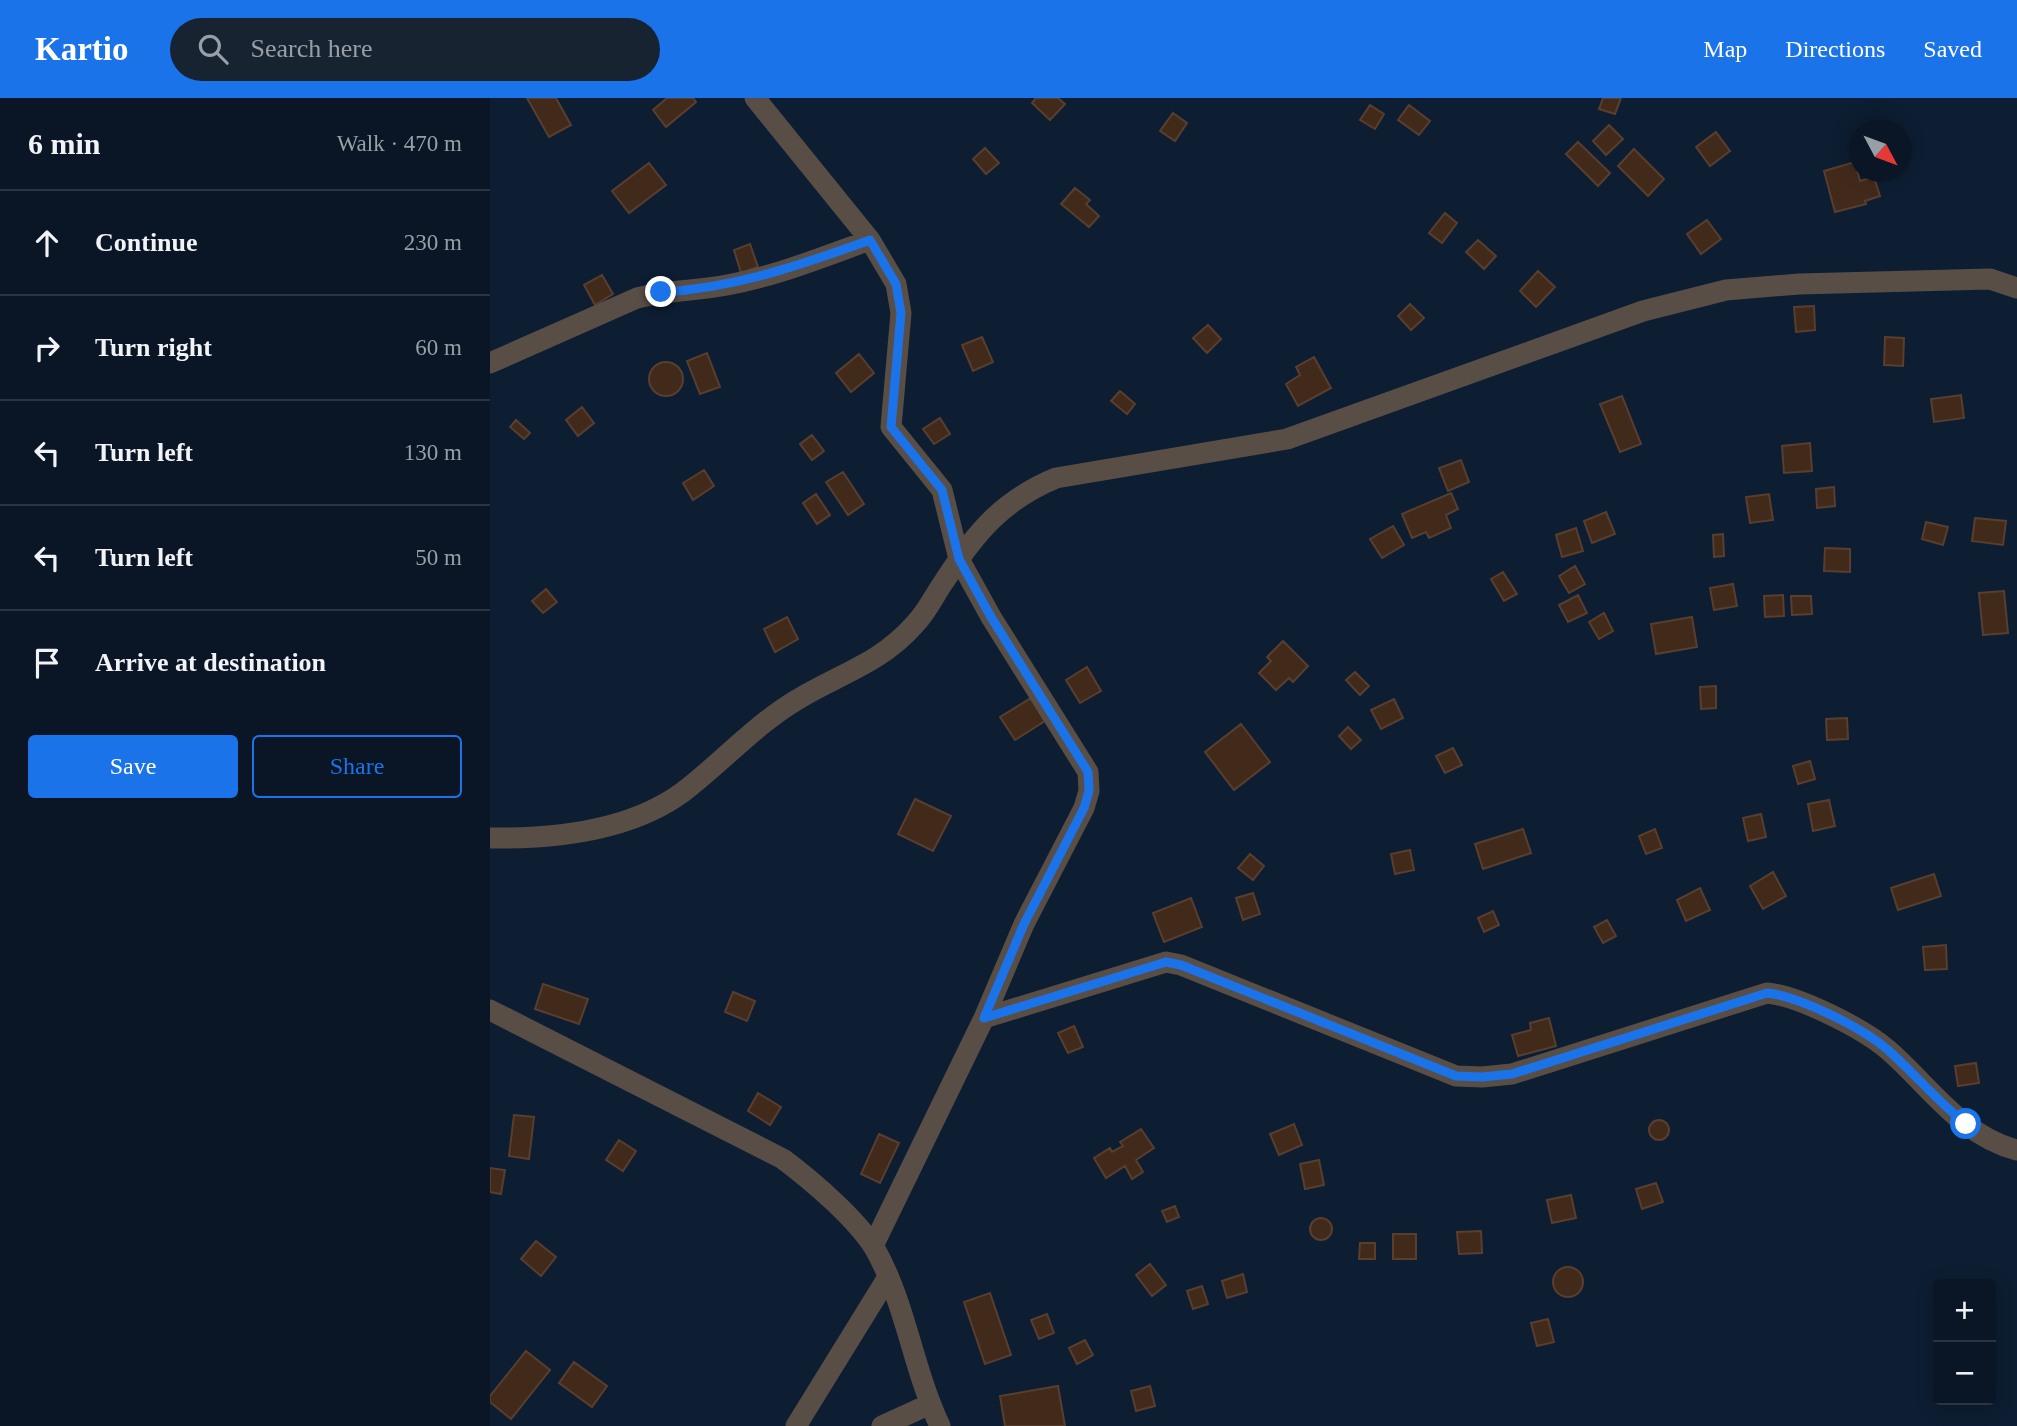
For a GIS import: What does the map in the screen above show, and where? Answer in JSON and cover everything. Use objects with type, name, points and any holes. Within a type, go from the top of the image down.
[{"type":"street","points":[[755,98],[870,240],[896,284],[901,313],[891,427],[942,490],[959,559],[991,617],[1088,772],[1089,791],[1084,808],[1024,924],[984,1018],[873,1246]]},
{"type":"street","points":[[490,363],[637,298],[661,292],[730,285],[790,269],[870,240]]},
{"type":"street","points":[[490,838],[547,839],[648,814],[682,792],[794,701],[870,664],[915,624],[959,559],[1007,504],[1027,490],[1056,478],[1287,439],[1643,311],[1726,290],[1799,284],[1990,279],[2017,288]]},
{"type":"street","points":[[984,1018],[1166,962],[1181,965],[1456,1076],[1482,1077],[1512,1074],[1767,993],[1779,994],[1795,997],[1872,1038],[1966,1124],[1986,1137],[2017,1150]]},
{"type":"street","points":[[490,1010],[783,1160],[816,1184],[873,1246],[888,1277],[930,1404],[940,1426]]},
{"type":"street","points":[[796,1426],[888,1277]]},
{"type":"street","points":[[882,1426],[930,1404]]},
{"type":"building","points":[[527,98],[556,98],[571,125],[549,137]]},
{"type":"building","points":[[667,98],[693,98],[696,102],[666,127],[653,110]]},
{"type":"building","points":[[1036,98],[1058,98],[1065,104],[1050,120],[1032,103]]},
{"type":"building","points":[[1603,98],[1621,98],[1615,114],[1599,109]]},
{"type":"building","points":[[1370,105],[1384,114],[1375,129],[1360,120]]},
{"type":"building","points":[[1409,105],[1430,121],[1419,135],[1398,120]]},
{"type":"building","points":[[1173,113],[1187,123],[1175,141],[1160,131]]},
{"type":"building","points":[[1609,125],[1623,139],[1606,155],[1593,141]]},
{"type":"building","points":[[1716,132],[1730,151],[1710,166],[1696,147]]},
{"type":"building","points":[[1578,142],[1610,173],[1598,186],[1566,154]]},
{"type":"building","points":[[985,148],[999,163],[986,174],[973,159]]},
{"type":"building","points":[[1634,149],[1664,179],[1648,196],[1618,166]]},
{"type":"building","points":[[649,163],[666,185],[629,213],[612,191]]},
{"type":"building","points":[[1849,164],[1849,182],[1876,182],[1880,196],[1865,201],[1866,204],[1835,212],[1824,171]]},
{"type":"building","points":[[1075,188],[1090,200],[1086,204],[1099,216],[1089,227],[1061,204]]},
{"type":"building","points":[[1445,213],[1457,223],[1442,243],[1429,233]]},
{"type":"building","points":[[1707,220],[1721,239],[1701,254],[1687,234]]},
{"type":"building","points":[[1478,240],[1496,256],[1484,269],[1466,252]]},
{"type":"building","points":[[750,244],[758,267],[741,273],[734,250]]},
{"type":"building","points":[[1538,271],[1555,287],[1536,307],[1520,291]]},
{"type":"building","points":[[602,275],[613,294],[595,305],[584,285]]},
{"type":"building","points":[[1410,304],[1424,318],[1411,330],[1398,316]]},
{"type":"building","points":[[1814,306],[1815,330],[1796,332],[1794,307]]},
{"type":"building","points":[[1208,325],[1221,339],[1207,353],[1193,338]]},
{"type":"building","points":[[982,337],[993,362],[973,371],[962,345]]},
{"type":"building","points":[[1885,337],[1904,338],[1903,366],[1884,365]]},
{"type":"building","points":[[707,353],[720,387],[700,394],[687,361]]},
{"type":"building","points":[[859,354],[874,373],[851,392],[836,373]]},
{"type":"building","points":[[1314,357],[1331,388],[1298,406],[1286,384],[1300,375],[1296,367]]},
{"type":"building","points":[[666,362],[678,367],[683,379],[678,391],[666,396],[654,391],[649,379],[654,367]]},
{"type":"building","points":[[1120,391],[1135,404],[1127,414],[1111,401]]},
{"type":"building","points":[[1961,395],[1964,418],[1934,422],[1931,399]]},
{"type":"building","points":[[1622,396],[1641,444],[1620,452],[1600,404]]},
{"type":"building","points":[[582,407],[594,423],[578,436],[566,420]]},
{"type":"building","points":[[940,418],[950,434],[934,444],[923,429]]},
{"type":"building","points":[[516,420],[530,433],[524,439],[510,427]]},
{"type":"building","points":[[812,435],[824,451],[812,460],[800,444]]},
{"type":"building","points":[[1810,443],[1812,471],[1784,473],[1782,446]]},
{"type":"building","points":[[1461,460],[1469,482],[1448,491],[1439,468]]},
{"type":"building","points":[[704,470],[714,486],[693,500],[683,483]]},
{"type":"building","points":[[843,472],[864,504],[848,515],[826,482]]},
{"type":"building","points":[[1834,487],[1835,506],[1817,508],[1816,489]]},
{"type":"building","points":[[1451,493],[1458,509],[1446,515],[1451,528],[1429,538],[1426,532],[1412,538],[1402,514]]},
{"type":"building","points":[[816,494],[830,515],[817,524],[803,503]]},
{"type":"building","points":[[1769,494],[1773,520],[1750,523],[1746,497]]},
{"type":"building","points":[[1606,512],[1615,534],[1592,543],[1584,521]]},
{"type":"building","points":[[1975,518],[2006,521],[2003,545],[1972,541]]},
{"type":"building","points":[[1926,522],[1948,527],[1943,545],[1922,539]]},
{"type":"building","points":[[1393,526],[1404,545],[1382,558],[1370,539]]},
{"type":"building","points":[[1576,528],[1583,551],[1562,557],[1556,535]]},
{"type":"building","points":[[1723,534],[1724,556],[1714,557],[1713,535]]},
{"type":"building","points":[[1825,548],[1850,549],[1850,572],[1824,571]]},
{"type":"building","points":[[1575,566],[1585,584],[1569,593],[1559,576]]},
{"type":"building","points":[[1503,572],[1517,594],[1504,601],[1491,579]]},
{"type":"building","points":[[1733,584],[1737,606],[1714,610],[1710,588]]},
{"type":"building","points":[[546,589],[557,602],[543,613],[532,601]]},
{"type":"building","points":[[2004,591],[2008,633],[1983,635],[1979,593]]},
{"type":"building","points":[[1578,595],[1587,613],[1568,622],[1559,605]]},
{"type":"building","points":[[1783,595],[1784,616],[1765,617],[1764,596]]},
{"type":"building","points":[[1791,596],[1811,596],[1812,614],[1792,615]]},
{"type":"building","points":[[1604,613],[1613,631],[1599,639],[1589,622]]},
{"type":"building","points":[[787,617],[798,639],[775,652],[764,629]]},
{"type":"building","points":[[1692,617],[1697,647],[1656,654],[1651,624]]},
{"type":"building","points":[[1283,641],[1308,666],[1293,682],[1289,678],[1276,690],[1259,673],[1271,661],[1267,657]]},
{"type":"building","points":[[1087,667],[1101,691],[1080,703],[1066,680]]},
{"type":"building","points":[[1355,672],[1369,686],[1360,695],[1346,680]]},
{"type":"building","points":[[1716,686],[1716,708],[1701,709],[1700,687]]},
{"type":"building","points":[[1031,698],[1045,721],[1015,740],[1000,717]]},
{"type":"building","points":[[1394,699],[1403,718],[1381,729],[1371,710]]},
{"type":"building","points":[[1847,718],[1848,739],[1827,740],[1826,719]]},
{"type":"building","points":[[1241,724],[1270,762],[1234,790],[1205,752]]},
{"type":"building","points":[[1348,727],[1361,740],[1351,749],[1339,736]]},
{"type":"building","points":[[1453,748],[1462,765],[1445,773],[1436,756]]},
{"type":"building","points":[[1810,761],[1815,779],[1798,784],[1793,766]]},
{"type":"building","points":[[915,799],[951,816],[933,851],[898,834]]},
{"type":"building","points":[[1829,800],[1835,826],[1813,831],[1808,804]]},
{"type":"building","points":[[1761,814],[1766,837],[1748,841],[1743,818]]},
{"type":"building","points":[[1523,829],[1531,853],[1483,869],[1475,844]]},
{"type":"building","points":[[1655,829],[1662,848],[1646,854],[1639,836]]},
{"type":"building","points":[[1410,850],[1414,870],[1395,874],[1391,854]]},
{"type":"building","points":[[1250,854],[1264,866],[1253,880],[1238,868]]},
{"type":"building","points":[[1773,872],[1786,896],[1763,909],[1750,886]]},
{"type":"building","points":[[1934,874],[1941,896],[1898,910],[1891,888]]},
{"type":"building","points":[[1700,888],[1710,910],[1686,921],[1677,900]]},
{"type":"building","points":[[1253,893],[1260,914],[1243,920],[1236,898]]},
{"type":"building","points":[[1191,898],[1202,927],[1164,942],[1153,913]]},
{"type":"building","points":[[1493,911],[1499,925],[1484,932],[1478,918]]},
{"type":"building","points":[[1607,920],[1616,936],[1603,943],[1594,927]]},
{"type":"building","points":[[1946,945],[1947,969],[1925,970],[1923,947]]},
{"type":"building","points":[[543,984],[588,999],[579,1024],[535,1009]]},
{"type":"building","points":[[733,992],[755,1001],[747,1021],[725,1012]]},
{"type":"building","points":[[1549,1018],[1556,1046],[1518,1056],[1512,1035],[1531,1030],[1530,1023]]},
{"type":"building","points":[[1074,1026],[1083,1047],[1068,1053],[1058,1033]]},
{"type":"building","points":[[1976,1063],[1979,1083],[1958,1086],[1955,1066]]},
{"type":"building","points":[[758,1093],[781,1107],[770,1125],[748,1111]]},
{"type":"building","points":[[514,1115],[534,1117],[529,1159],[509,1156]]},
{"type":"building","points":[[1655,1120],[1663,1120],[1669,1130],[1663,1140],[1655,1140],[1649,1134],[1649,1126]]},
{"type":"building","points":[[1294,1124],[1302,1145],[1279,1155],[1270,1134]]},
{"type":"building","points":[[1141,1129],[1154,1148],[1136,1160],[1143,1172],[1132,1179],[1125,1166],[1106,1178],[1094,1158],[1110,1148],[1112,1152],[1123,1146],[1120,1142]]},
{"type":"building","points":[[879,1134],[899,1143],[880,1183],[861,1174]]},
{"type":"building","points":[[619,1140],[636,1151],[623,1171],[606,1160]]},
{"type":"building","points":[[1319,1160],[1324,1185],[1305,1189],[1300,1164]]},
{"type":"building","points":[[490,1168],[505,1170],[501,1194],[490,1192]]},
{"type":"building","points":[[1656,1183],[1663,1202],[1642,1209],[1636,1189]]},
{"type":"building","points":[[1571,1195],[1576,1218],[1552,1223],[1547,1200]]},
{"type":"building","points":[[1175,1206],[1179,1217],[1167,1222],[1162,1211]]},
{"type":"building","points":[[1321,1218],[1329,1221],[1332,1229],[1329,1237],[1321,1240],[1313,1237],[1310,1229],[1313,1221]]},
{"type":"building","points":[[1481,1231],[1482,1253],[1459,1254],[1457,1232]]},
{"type":"building","points":[[1393,1234],[1416,1234],[1416,1259],[1393,1259]]},
{"type":"building","points":[[536,1241],[556,1257],[541,1276],[521,1259]]},
{"type":"building","points":[[1360,1243],[1375,1243],[1375,1259],[1359,1259]]},
{"type":"building","points":[[1150,1264],[1166,1285],[1152,1296],[1136,1275]]},
{"type":"building","points":[[1568,1267],[1579,1271],[1583,1282],[1579,1293],[1568,1297],[1557,1293],[1553,1282],[1557,1271]]},
{"type":"building","points":[[1243,1274],[1247,1292],[1227,1298],[1222,1281]]},
{"type":"building","points":[[1202,1286],[1208,1304],[1193,1309],[1187,1291]]},
{"type":"building","points":[[990,1293],[1011,1355],[985,1364],[964,1302]]},
{"type":"building","points":[[1047,1314],[1054,1333],[1039,1339],[1031,1320]]},
{"type":"building","points":[[1548,1319],[1554,1342],[1537,1346],[1531,1323]]},
{"type":"building","points":[[1085,1340],[1093,1355],[1077,1364],[1069,1348]]},
{"type":"building","points":[[526,1351],[550,1370],[511,1419],[490,1402],[490,1396]]},
{"type":"building","points":[[574,1362],[607,1386],[592,1407],[559,1383]]},
{"type":"building","points":[[1058,1386],[1065,1426],[1005,1426],[1000,1396]]},
{"type":"building","points":[[1150,1386],[1155,1406],[1136,1411],[1131,1391]]},
{"type":"route","points":[[661,292],[730,285],[790,269],[870,240],[896,284],[901,313],[891,427],[942,490],[959,559],[991,617],[1088,772],[1089,791],[1084,808],[1024,924],[984,1018],[1166,962],[1181,965],[1456,1076],[1482,1077],[1512,1074],[1767,993],[1779,994],[1795,997],[1872,1038],[1966,1124]]}]
